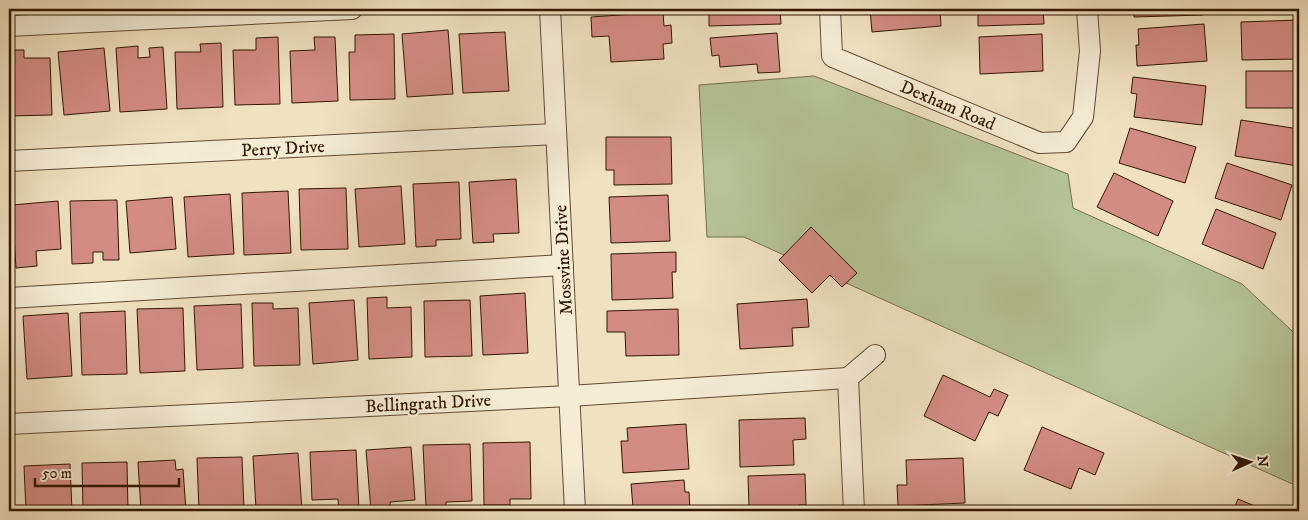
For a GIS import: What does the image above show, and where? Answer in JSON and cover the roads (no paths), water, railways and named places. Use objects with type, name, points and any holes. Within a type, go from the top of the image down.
[{"type":"street","points":[[9,26],[352,9]]},
{"type":"street","name":"Mossvine Drive","points":[[550,9],[576,511]]},
{"type":"street","name":"Dexham Road","points":[[830,9],[832,56],[1040,143],[1066,142],[1083,117],[1090,51],[1088,9]]},
{"type":"street","name":"Perry Drive","points":[[9,161],[556,134]]},
{"type":"street","points":[[9,298],[563,265]]},
{"type":"street","points":[[854,511],[848,378],[875,356]]},
{"type":"street","name":"Bellingrath Drive","points":[[9,424],[569,396],[848,378]]}]
